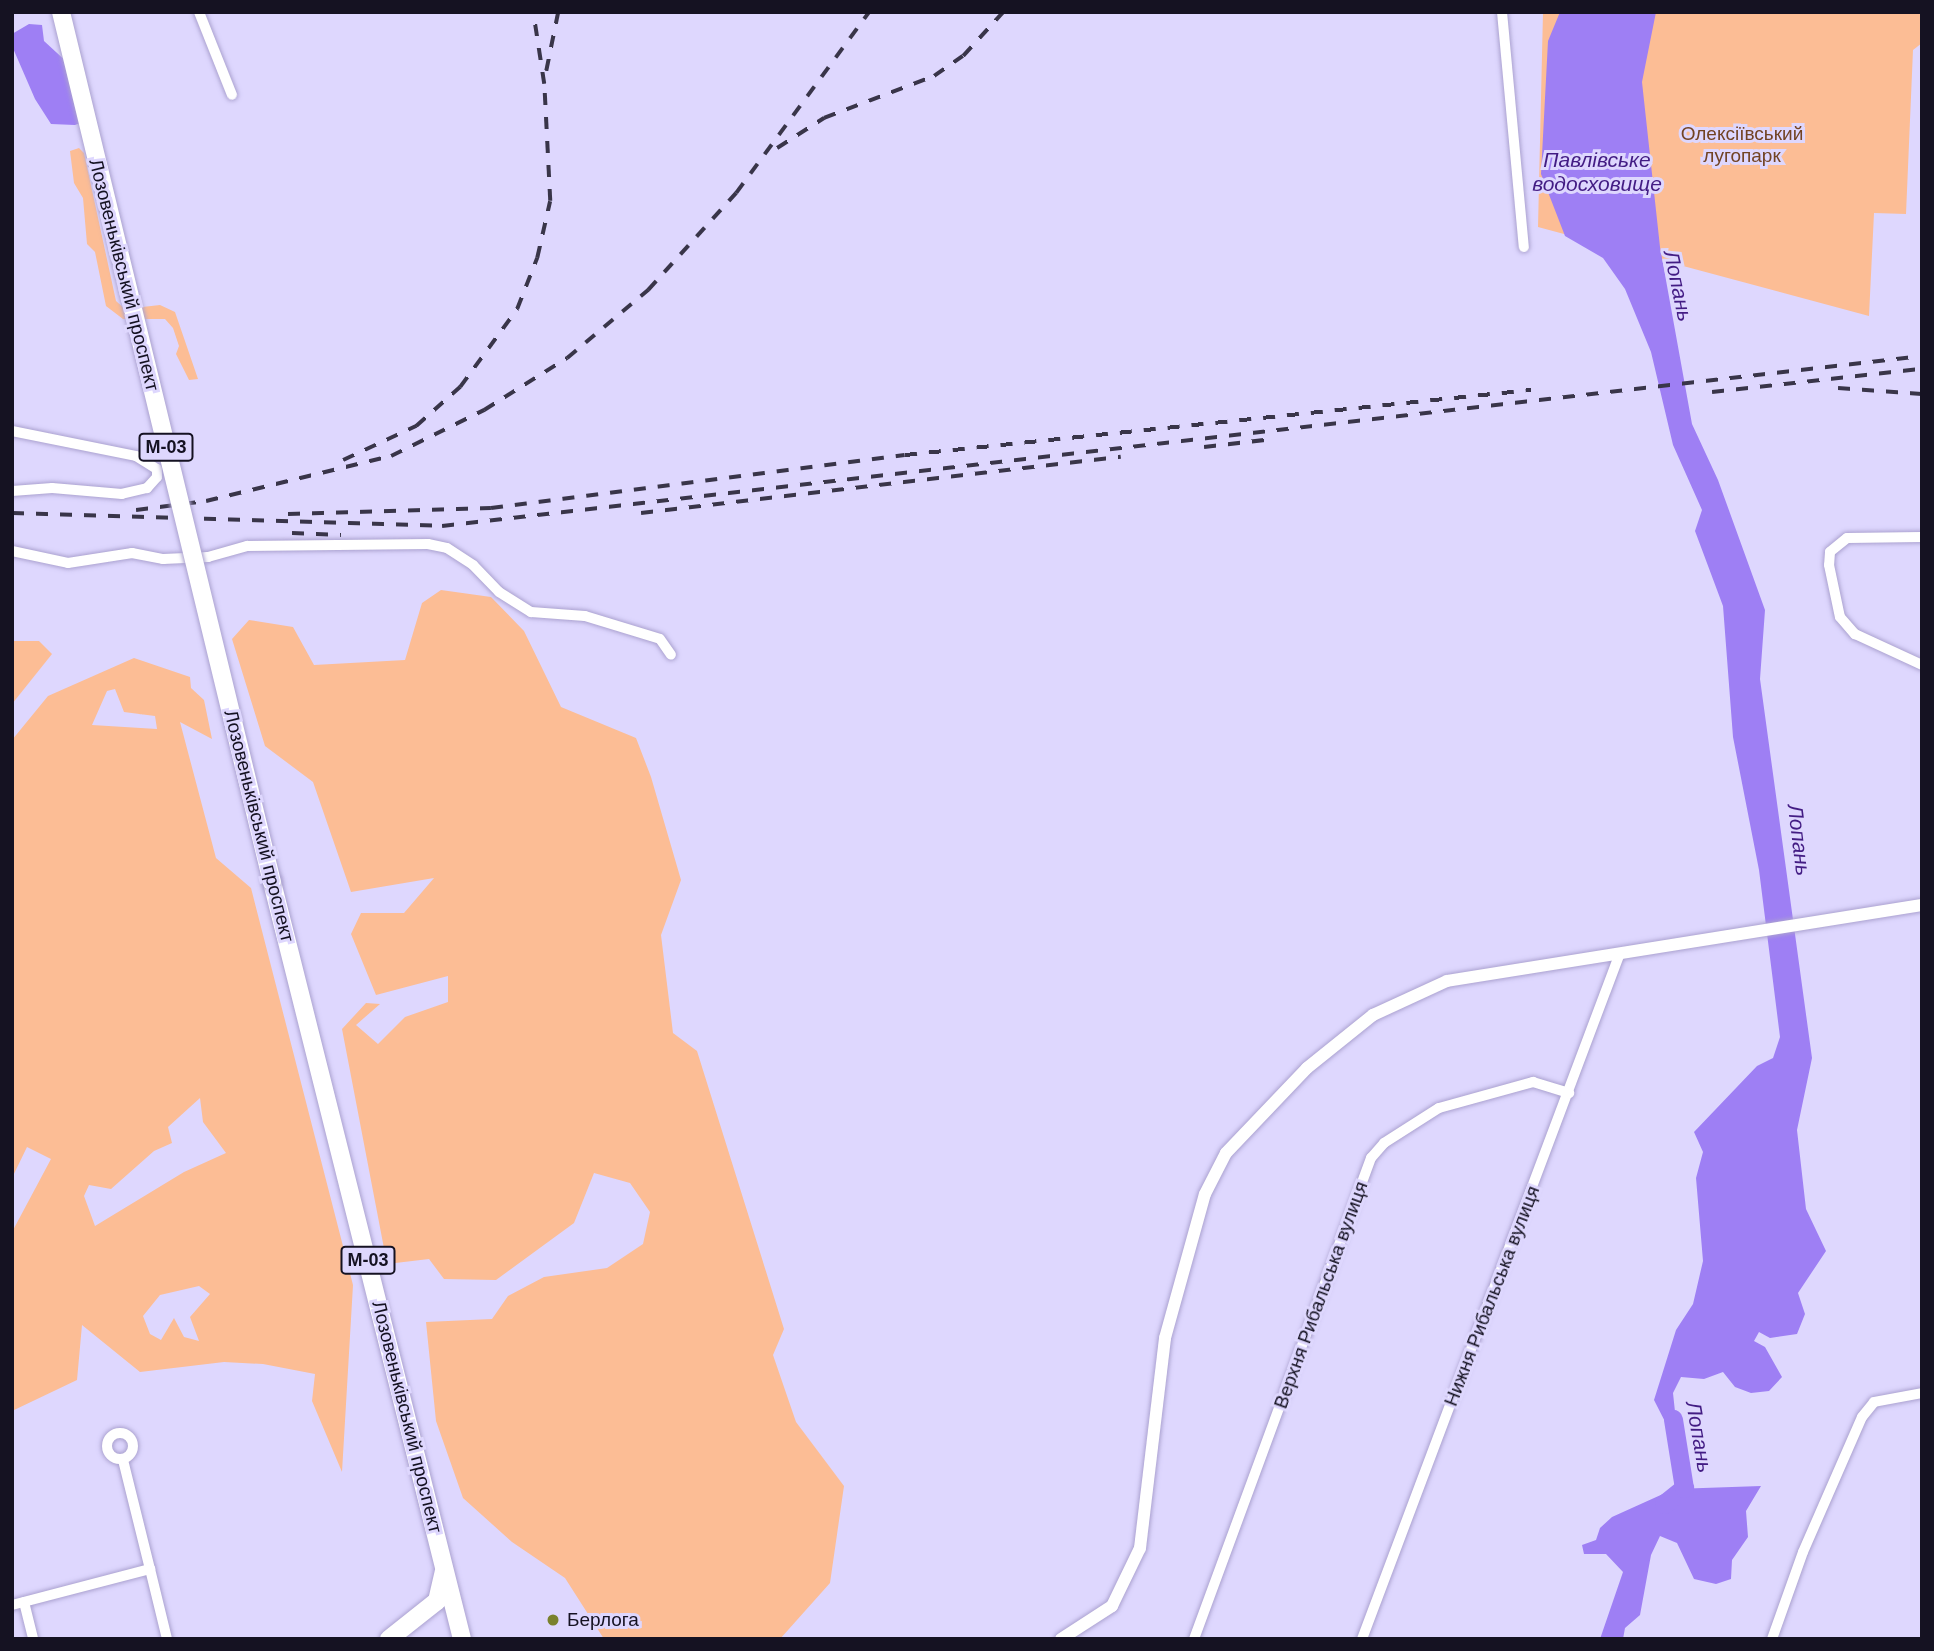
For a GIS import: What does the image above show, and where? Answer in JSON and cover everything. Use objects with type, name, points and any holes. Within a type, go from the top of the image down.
[{"type":"highway","name":"Лозовеньківський проспект","points":[[61,12],[272,882],[462,1639]]},
{"type":"highway","points":[[389,1639],[437,1601],[445,1568]]},
{"type":"street","points":[[199,12],[232,95]]},
{"type":"street","points":[[1502,12],[1524,247]]},
{"type":"street","points":[[12,431],[136,456],[157,470],[147,488],[122,494],[52,488],[12,491]]},
{"type":"street","points":[[1922,537],[1847,538],[1830,552],[1829,565],[1840,617],[1855,634],[1922,666]]},
{"type":"street","points":[[12,551],[68,563],[132,553],[163,559],[208,557],[247,546],[429,544],[447,548],[473,565],[499,592],[531,612],[585,616],[660,639],[671,654]]},
{"type":"street","points":[[1060,1639],[1112,1606],[1140,1548],[1165,1338],[1188,1243],[1205,1195],[1226,1153],[1307,1068],[1373,1014],[1447,981],[1922,905]]},
{"type":"street","name":"Нижня Рибальська вулиця","points":[[1363,1639],[1620,953]]},
{"type":"street","name":"Верхня Рибальська вулиця","points":[[1194,1639],[1371,1158],[1384,1143],[1438,1108],[1533,1082],[1569,1093]]},
{"type":"street","points":[[1772,1639],[1803,1552],[1862,1417],[1874,1402],[1922,1393]]},
{"type":"street","points":[[123,1460],[167,1639]]},
{"type":"street","points":[[12,1605],[150,1569]]},
{"type":"street","points":[[24,1602],[33,1639]]},
{"type":"green space","name":"Олексіївський лугопарк","points":[[1543,12],[1922,12],[1922,43],[1913,50],[1906,214],[1874,213],[1869,316],[1538,227]]},
{"type":"green space","points":[[79,148],[84,153],[116,301],[125,309],[160,305],[175,312],[198,379],[189,380],[176,354],[179,346],[173,328],[165,319],[123,319],[106,306],[95,252],[87,244],[83,198],[74,183],[70,151]]},
{"type":"green space","points":[[441,590],[491,597],[524,631],[561,707],[636,738],[651,777],[681,880],[661,935],[673,1033],[697,1051],[784,1329],[773,1355],[796,1422],[844,1486],[830,1583],[780,1639],[604,1639],[565,1578],[512,1542],[463,1498],[436,1421],[426,1322],[492,1319],[508,1296],[544,1277],[607,1268],[643,1244],[650,1212],[630,1183],[594,1173],[574,1223],[496,1280],[444,1279],[429,1259],[387,1264],[342,1029],[366,1003],[380,1004],[356,1025],[378,1044],[405,1017],[448,1002],[448,976],[376,995],[351,934],[361,913],[404,913],[434,878],[351,892],[313,782],[265,746],[232,639],[249,620],[293,627],[314,665],[405,660],[422,603]]},
{"type":"green space","points":[[12,641],[39,641],[52,654],[12,704]]},
{"type":"green space","points":[[134,658],[190,677],[191,688],[204,700],[212,739],[180,722],[216,858],[251,888],[353,1285],[342,1472],[312,1401],[315,1374],[263,1364],[224,1362],[140,1372],[82,1325],[77,1380],[12,1411],[12,1232],[51,1159],[27,1147],[12,1178],[12,740],[48,696]],"holes":[[[115,689],[124,712],[155,716],[157,729],[92,725],[107,691]],[[200,1098],[203,1122],[226,1153],[184,1172],[95,1226],[84,1196],[89,1185],[111,1189],[154,1151],[172,1143],[168,1127]],[[199,1286],[210,1294],[190,1317],[199,1341],[184,1337],[174,1318],[161,1340],[150,1334],[143,1316],[160,1295]]]},
{"type":"water","name":"Павлівське водосховище","points":[[1560,12],[1656,12],[1642,82],[1660,247],[1692,424],[1718,480],[1765,610],[1760,679],[1812,1058],[1797,1130],[1806,1209],[1826,1251],[1798,1293],[1805,1314],[1797,1334],[1770,1338],[1759,1332],[1754,1341],[1765,1347],[1782,1377],[1769,1391],[1751,1393],[1735,1387],[1723,1372],[1704,1379],[1681,1377],[1673,1393],[1679,1449],[1654,1400],[1676,1330],[1693,1304],[1703,1261],[1696,1178],[1703,1152],[1694,1132],[1757,1066],[1773,1058],[1780,1037],[1759,870],[1733,737],[1723,606],[1695,531],[1702,510],[1673,445],[1651,352],[1625,289],[1603,258],[1565,236],[1541,174],[1548,41]]},
{"type":"water","points":[[29,24],[42,25],[44,41],[69,64],[94,118],[75,125],[51,124],[35,99],[12,46],[12,34]]},
{"type":"water","points":[[1761,1486],[1746,1511],[1748,1537],[1732,1560],[1731,1579],[1716,1584],[1694,1579],[1677,1543],[1660,1536],[1651,1555],[1640,1615],[1625,1628],[1623,1639],[1600,1639],[1623,1572],[1606,1554],[1584,1554],[1582,1545],[1596,1540],[1600,1528],[1612,1517],[1674,1489]]},
{"type":"waterway","name":"Лопань","points":[[1664,1504],[1684,1488],[1673,1419]]},
{"type":"railway","points":[[343,460],[416,426],[460,387],[517,309],[537,258],[550,201],[544,84],[533,12]]},
{"type":"railway","points":[[546,71],[558,12]]},
{"type":"railway","points":[[136,510],[206,501],[391,456],[484,410],[567,358],[648,290],[736,193],[869,12]]},
{"type":"railway","points":[[777,148],[824,118],[934,76],[963,56],[1003,12]]},
{"type":"railway","points":[[12,513],[442,526],[1922,356]]},
{"type":"railway","points":[[1712,392],[1922,369]]},
{"type":"railway","points":[[1838,388],[1922,394]]},
{"type":"railway","points":[[288,514],[491,508],[905,455],[1531,390]]},
{"type":"railway","points":[[1204,447],[1273,439]]},
{"type":"railway","points":[[641,513],[1121,457]]},
{"type":"railway","points":[[292,533],[341,535]]},
{"type":"place","name":"Берлога","points":[[553,1620]]}]
